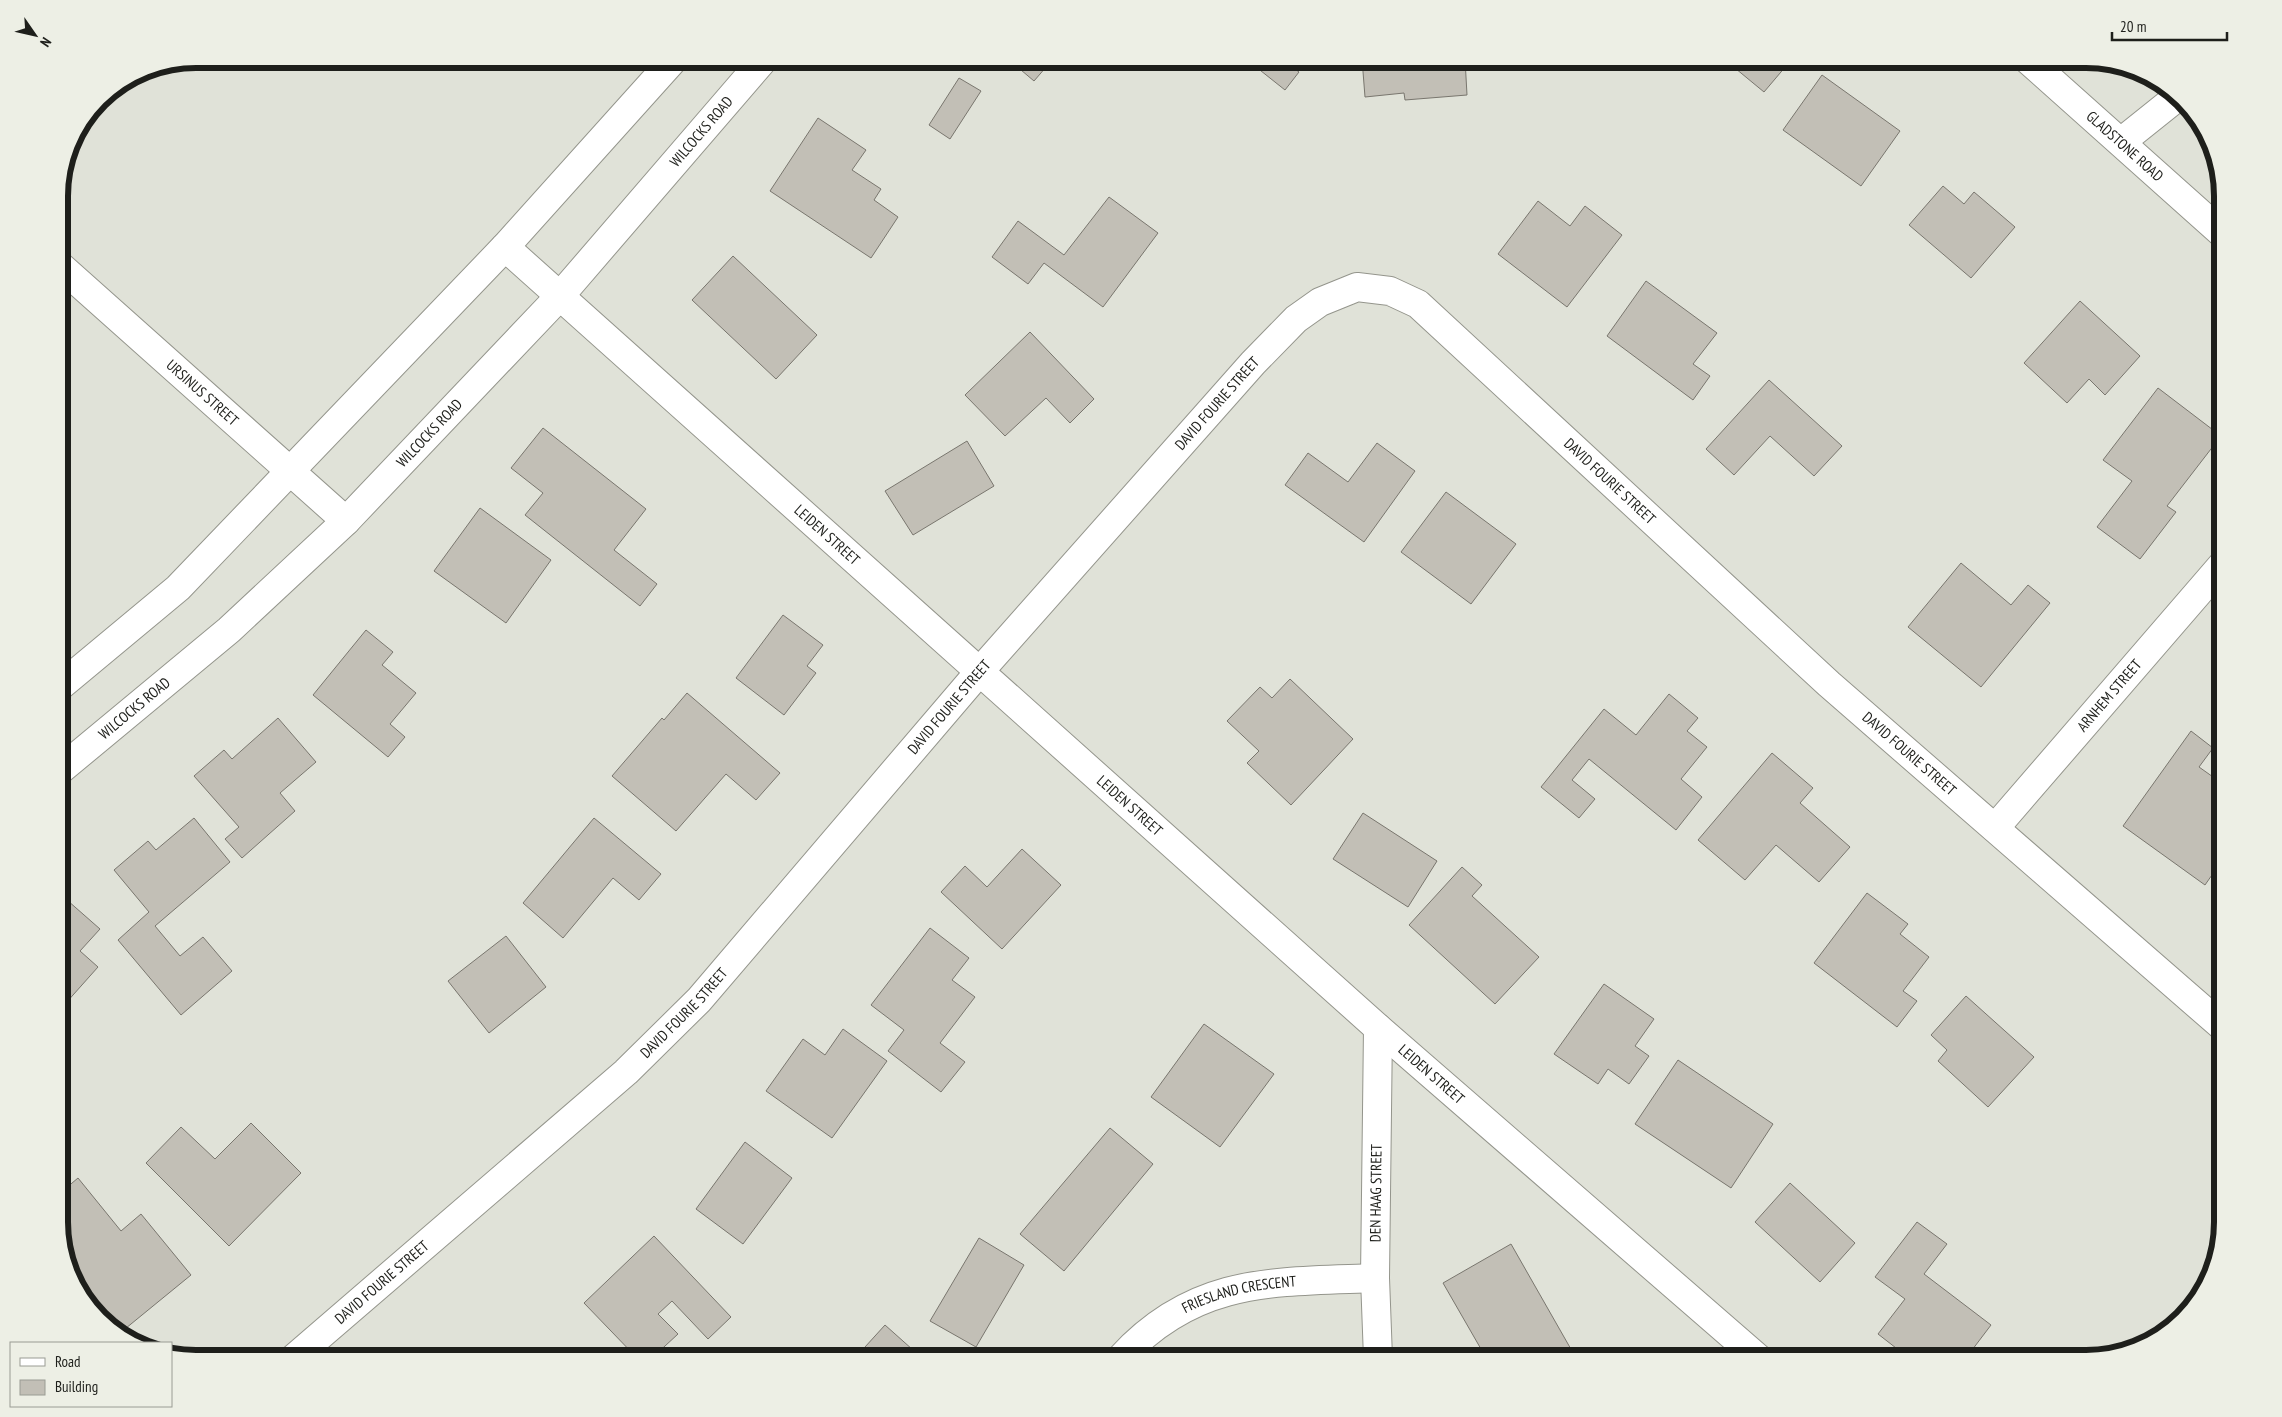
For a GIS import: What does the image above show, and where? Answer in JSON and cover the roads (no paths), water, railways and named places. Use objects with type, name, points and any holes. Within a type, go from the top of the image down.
[{"type":"street","points":[[68,680],[178,588],[505,247],[666,68]]},
{"type":"street","name":"WILCOCKS ROAD","points":[[68,764],[229,630],[346,521],[559,297],[756,68]]},
{"type":"street","name":"GLADSTONE ROAD","points":[[2037,68],[2214,226]]},
{"type":"street","points":[[2121,142],[2173,101]]},
{"type":"street","name":"LEIDEN STREET","points":[[505,247],[1378,1028],[1749,1350]]},
{"type":"street","name":"URSINUS STREET","points":[[68,273],[346,521]]},
{"type":"street","name":"DAVID FOURIE STREET","points":[[303,1350],[626,1072],[699,1000],[980,671],[1253,363],[1296,319],[1320,302],[1357,287],[1390,291],[1418,304],[1829,684],[2214,1019]]},
{"type":"street","name":"ARNHEM STREET","points":[[1995,828],[2214,574]]},
{"type":"street","name":"DEN HAAG STREET","points":[[1378,1028],[1376,1278],[1378,1350]]},
{"type":"street","name":"FRIESLAND CRESCENT","points":[[1128,1350],[1179,1310],[1218,1293],[1270,1283],[1376,1278]]}]
